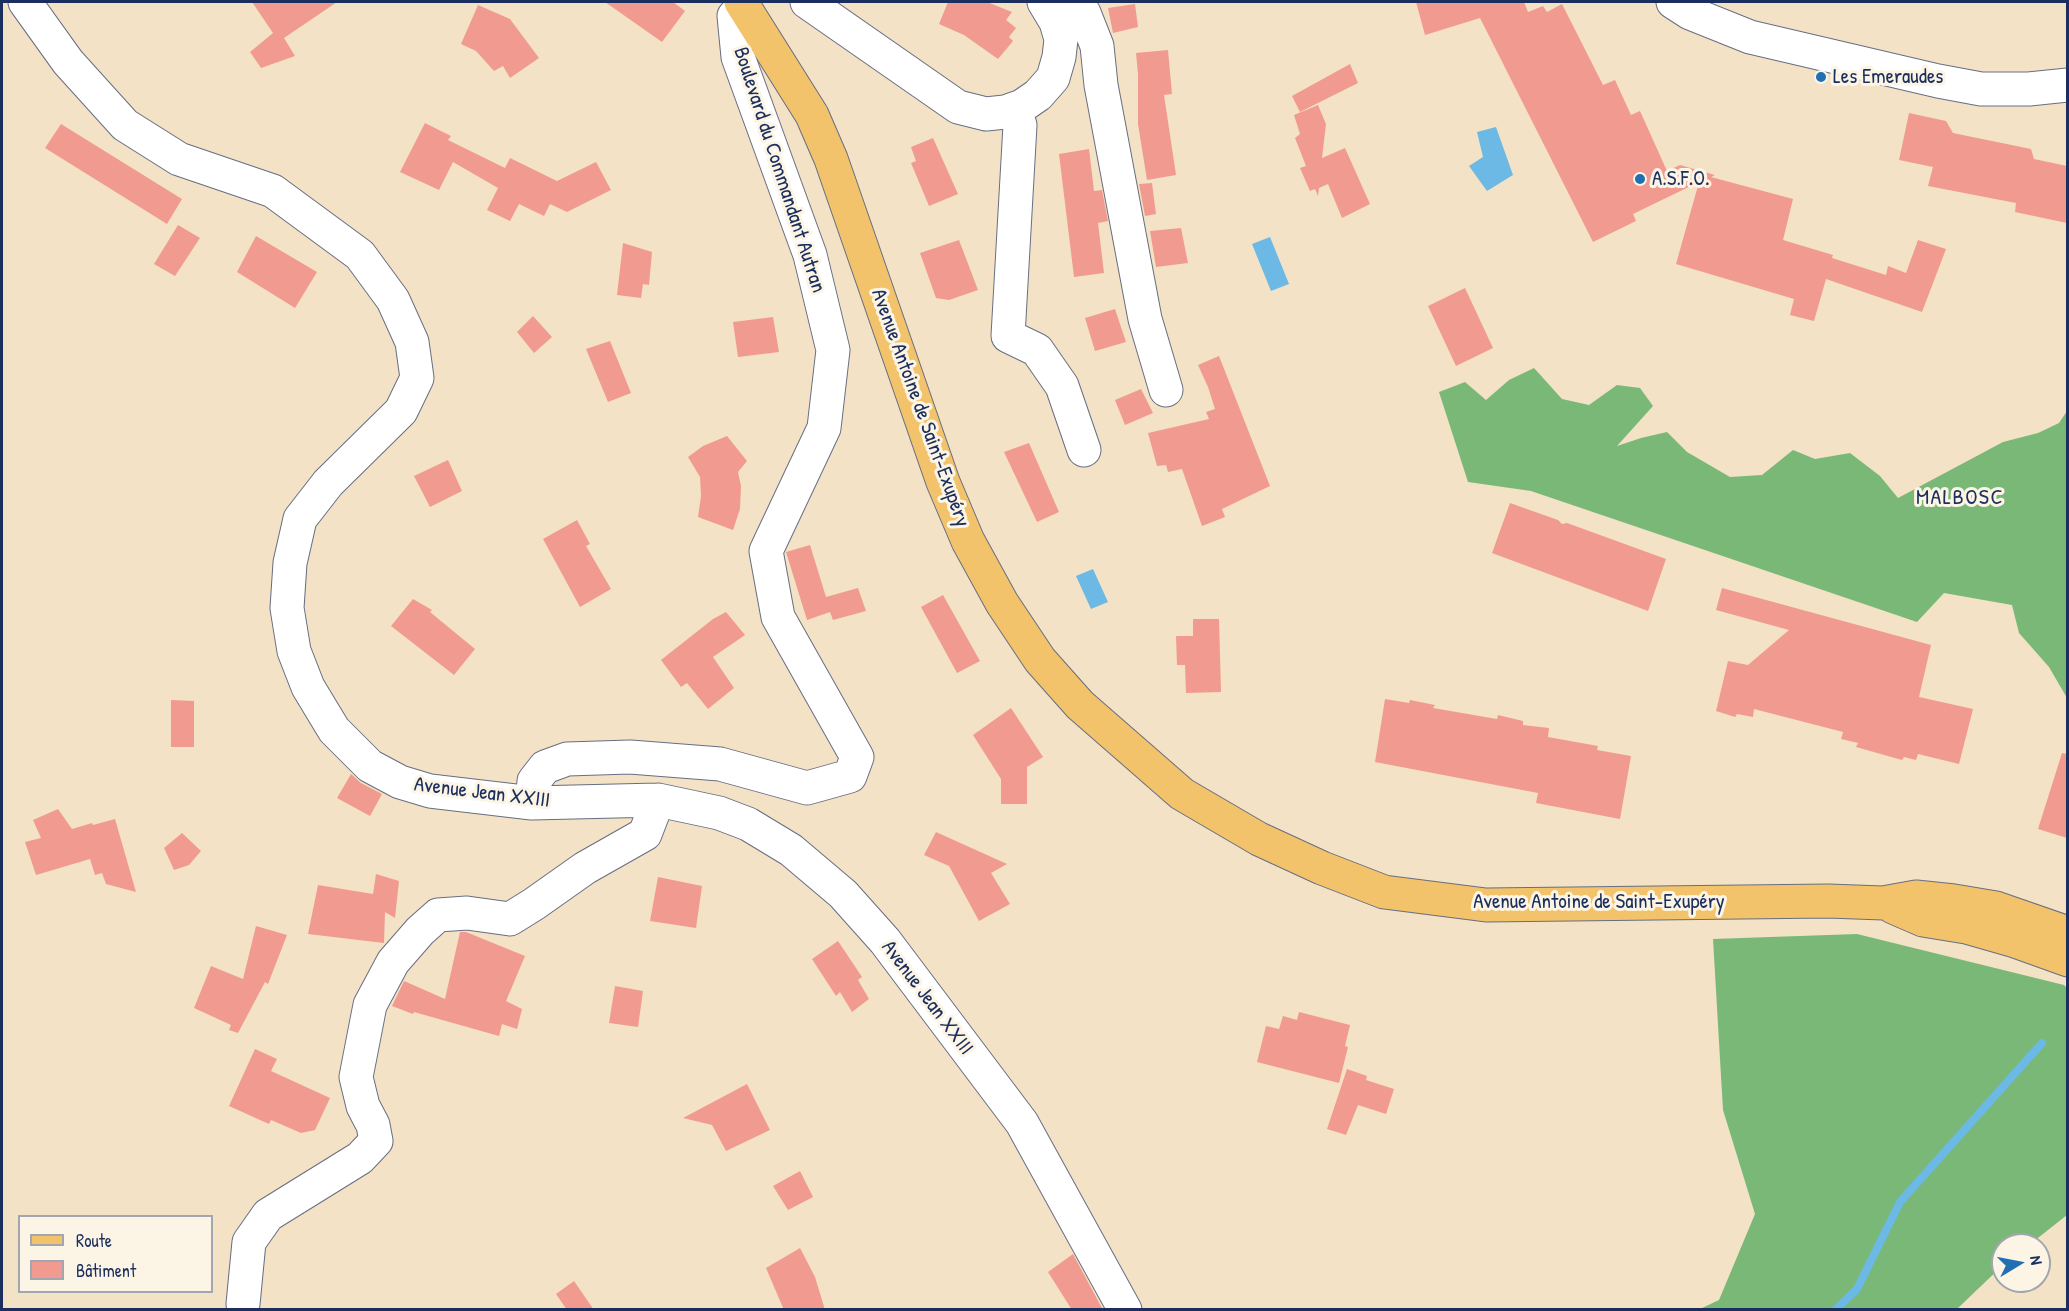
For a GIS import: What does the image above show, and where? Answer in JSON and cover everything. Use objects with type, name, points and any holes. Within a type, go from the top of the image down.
[{"type":"main road","name":"Avenue Antoine de Saint-Exupéry","points":[[743,3],[812,115],[827,148],[860,237],[943,482],[968,541],[1002,603],[1040,660],[1080,705],[1182,794],[1259,839],[1322,868],[1384,892],[1486,905],[1828,901],[1883,903],[1916,897],[1996,909],[2067,933]]},
{"type":"main road","name":"Avenue Antoine de Saint-Exupéry","points":[[1883,903],[1923,920],[1966,927],[2015,940],[2067,960]]},
{"type":"street","name":"Avenue Jean XXIII","points":[[25,2],[68,62],[126,125],[179,159],[273,191],[360,255],[393,300],[412,342],[417,378],[400,411],[328,483],[300,519],[290,564],[287,609],[294,651],[308,687],[334,730],[370,766],[400,782],[430,791],[532,803],[658,800],[719,813],[748,824],[791,850],[843,894],[885,941],[1022,1124],[1125,1310]]},
{"type":"street","points":[[807,2],[958,107],[986,114],[1005,112],[1022,106],[1038,95],[1053,78],[1061,39],[1056,22],[1044,2]]},
{"type":"street","points":[[1075,2],[1084,13],[1096,46],[1101,85],[1145,319],[1166,390]]},
{"type":"street","points":[[1673,2],[1690,13],[1750,37],[1938,81],[1981,89],[2029,89],[2067,85]]},
{"type":"street","name":"Boulevard du Commandant Autran","points":[[532,803],[534,781],[545,766],[567,759],[630,757],[720,764],[807,788],[850,776],[857,757],[778,618],[766,551],[824,428],[833,350],[810,255],[738,57],[734,16],[743,3]]},
{"type":"street","points":[[1014,109],[1020,125],[1008,336],[1037,350],[1062,386],[1084,450]]},
{"type":"street","points":[[243,1304],[249,1242],[268,1215],[360,1158],[376,1142],[373,1125],[363,1106],[356,1077],[370,1005],[393,962],[420,931],[438,915],[467,913],[510,919],[585,868],[645,834],[658,800]]},
{"type":"green space","points":[[1534,368],[1562,399],[1589,405],[1617,385],[1640,388],[1653,406],[1617,446],[1667,432],[1687,452],[1730,477],[1762,475],[1793,450],[1815,459],[1850,453],[1880,476],[1898,498],[2003,442],[2038,433],[2059,423],[2067,411],[2067,698],[2049,667],[2019,633],[2012,605],[1944,593],[1917,622],[1531,491],[1468,482],[1439,392],[1465,382],[1486,400],[1509,380]]},
{"type":"green space","points":[[1857,934],[2064,985],[2067,988],[2067,1215],[2044,1233],[1991,1233],[1991,1276],[1957,1309],[1700,1309],[1719,1300],[1755,1214],[1723,1110],[1713,939]]},
{"type":"water","points":[[1496,127],[1513,175],[1487,191],[1469,166],[1483,157],[1477,132]]},
{"type":"water","points":[[1270,237],[1289,284],[1271,291],[1252,244]]},
{"type":"water","points":[[1093,569],[1108,602],[1091,609],[1076,576]]},
{"type":"building","points":[[252,2],[337,2],[284,38],[295,56],[261,68],[250,52],[273,33]]},
{"type":"building","points":[[605,2],[673,2],[685,11],[662,42]]},
{"type":"building","points":[[948,2],[987,2],[1012,12],[1006,20],[1016,28],[1009,37],[1013,41],[998,59],[964,35],[939,24]]},
{"type":"building","points":[[1416,2],[1524,2],[1528,12],[1543,6],[1547,12],[1562,4],[1603,85],[1615,80],[1631,115],[1640,111],[1667,171],[1680,165],[1715,175],[1711,177],[1793,199],[1783,240],[1833,255],[1832,258],[1886,275],[1888,266],[1906,273],[1918,240],[1946,249],[1922,312],[1826,279],[1814,321],[1790,315],[1794,299],[1676,264],[1699,182],[1633,214],[1636,221],[1593,242],[1480,18],[1425,35]]},
{"type":"building","points":[[1135,4],[1138,27],[1113,33],[1108,8]]},
{"type":"building","points":[[478,5],[510,19],[539,58],[510,78],[503,66],[494,71],[476,51],[461,44]]},
{"type":"building","points":[[1168,50],[1172,94],[1164,95],[1176,175],[1147,180],[1138,124],[1136,53]]},
{"type":"building","points":[[1350,64],[1358,83],[1300,112],[1292,96]]},
{"type":"building","points":[[1318,105],[1326,124],[1322,158],[1345,148],[1370,204],[1342,218],[1328,184],[1319,188],[1318,196],[1315,189],[1310,191],[1300,168],[1306,166],[1295,138],[1300,134],[1294,115]]},
{"type":"building","points":[[1909,113],[1946,121],[1953,133],[2031,149],[2034,159],[2067,166],[2067,223],[2015,212],[2016,203],[1928,186],[1933,167],[1899,160]]},
{"type":"building","points":[[425,123],[451,136],[448,140],[505,168],[510,158],[557,181],[596,162],[611,190],[567,212],[550,204],[544,216],[519,204],[510,221],[487,210],[498,188],[453,162],[439,190],[400,172]]},
{"type":"building","points":[[61,124],[182,199],[167,224],[45,148]]},
{"type":"building","points":[[933,138],[958,194],[929,206],[911,163],[916,161],[911,147]]},
{"type":"building","points":[[1089,149],[1094,191],[1102,190],[1108,221],[1098,223],[1104,273],[1074,277],[1059,154]]},
{"type":"building","points":[[1152,183],[1156,214],[1145,216],[1139,184]]},
{"type":"building","points":[[178,225],[200,238],[175,276],[154,264]]},
{"type":"building","points":[[1181,228],[1188,263],[1156,267],[1150,231]]},
{"type":"building","points":[[256,236],[317,272],[295,308],[237,272]]},
{"type":"building","points":[[959,240],[978,290],[949,300],[936,298],[920,253]]},
{"type":"building","points":[[623,243],[652,252],[649,285],[643,284],[641,298],[617,295]]},
{"type":"building","points":[[1465,288],[1493,348],[1456,366],[1428,306]]},
{"type":"building","points":[[1115,309],[1126,342],[1095,351],[1085,318]]},
{"type":"building","points":[[533,316],[552,337],[534,353],[517,332]]},
{"type":"building","points":[[773,317],[779,352],[738,357],[733,322]]},
{"type":"building","points":[[610,341],[631,393],[608,402],[586,349]]},
{"type":"building","points":[[1219,356],[1270,486],[1222,509],[1225,517],[1202,526],[1182,469],[1168,472],[1166,465],[1157,466],[1148,433],[1209,419],[1206,412],[1215,409],[1198,365]]},
{"type":"building","points":[[1141,389],[1153,413],[1125,425],[1115,400]]},
{"type":"building","points":[[727,436],[747,461],[738,472],[741,486],[740,509],[733,530],[698,517],[701,496],[700,477],[688,457],[703,446]]},
{"type":"building","points":[[1029,443],[1059,512],[1037,522],[1004,452]]},
{"type":"building","points":[[448,460],[462,491],[430,507],[414,476]]},
{"type":"building","points":[[1510,503],[1558,520],[1562,524],[1567,523],[1666,559],[1648,611],[1492,553]]},
{"type":"building","points":[[577,520],[590,544],[586,546],[611,589],[580,607],[543,539]]},
{"type":"building","points":[[810,545],[826,597],[858,588],[866,611],[833,620],[830,612],[807,620],[786,552]]},
{"type":"building","points":[[1722,588],[1931,645],[1919,697],[1973,709],[1959,764],[1918,754],[1916,760],[1904,757],[1902,760],[1856,747],[1858,743],[1841,739],[1843,732],[1754,709],[1753,717],[1737,714],[1735,717],[1716,711],[1728,661],[1748,665],[1789,630],[1716,610]]},
{"type":"building","points":[[943,595],[980,661],[957,673],[921,607]]},
{"type":"building","points":[[413,599],[432,610],[430,612],[475,649],[454,675],[391,626]]},
{"type":"building","points":[[726,612],[745,635],[713,657],[734,688],[708,709],[687,683],[681,687],[661,660],[713,619]]},
{"type":"building","points":[[1193,619],[1219,619],[1221,692],[1186,693],[1185,665],[1177,665],[1176,636],[1193,636]]},
{"type":"building","points":[[1385,699],[1409,703],[1410,700],[1435,705],[1433,708],[1497,719],[1498,715],[1523,721],[1523,725],[1549,728],[1548,737],[1598,746],[1597,750],[1631,756],[1620,819],[1536,803],[1538,793],[1375,762]]},
{"type":"building","points":[[171,700],[194,701],[194,747],[171,747]]},
{"type":"building","points":[[1011,708],[1043,757],[1027,767],[1027,804],[1001,804],[1001,779],[973,735]]},
{"type":"building","points":[[2062,753],[2067,754],[2067,838],[2038,829]]},
{"type":"building","points":[[351,774],[361,783],[382,794],[370,816],[337,798]]},
{"type":"building","points":[[58,809],[72,829],[115,819],[136,892],[106,884],[102,873],[95,875],[90,859],[36,875],[25,842],[41,838],[33,820]]},
{"type":"building","points":[[936,832],[1007,864],[991,873],[1010,904],[979,921],[949,866],[924,855]]},
{"type":"building","points":[[182,833],[201,851],[189,865],[174,870],[164,848]]},
{"type":"building","points":[[376,874],[399,881],[395,918],[385,912],[384,943],[308,934],[318,885],[373,894]]},
{"type":"building","points":[[658,877],[702,886],[696,928],[650,921]]},
{"type":"building","points":[[256,926],[287,935],[268,984],[265,982],[238,1033],[229,1030],[231,1025],[194,1008],[211,966],[243,979]]},
{"type":"building","points":[[460,932],[466,932],[525,956],[506,1001],[522,1009],[517,1029],[502,1024],[499,1036],[414,1012],[413,1014],[392,1006],[404,981],[445,999]]},
{"type":"building","points":[[838,941],[862,977],[858,980],[869,999],[852,1012],[840,992],[836,996],[812,959]]},
{"type":"building","points":[[615,986],[643,991],[638,1027],[609,1023]]},
{"type":"building","points":[[1299,1012],[1350,1025],[1345,1046],[1348,1047],[1339,1083],[1257,1062],[1266,1026],[1279,1029],[1283,1016],[1297,1020]]},
{"type":"building","points":[[255,1049],[277,1059],[271,1071],[330,1098],[315,1130],[301,1133],[271,1120],[269,1124],[229,1106]]},
{"type":"building","points":[[1347,1069],[1367,1076],[1366,1080],[1394,1089],[1386,1114],[1358,1105],[1346,1135],[1327,1129]]},
{"type":"building","points":[[747,1084],[770,1130],[726,1151],[712,1125],[683,1118]]},
{"type":"building","points":[[800,1171],[813,1197],[788,1210],[773,1186]]},
{"type":"building","points":[[800,1248],[815,1277],[825,1310],[784,1310],[766,1268]]},
{"type":"building","points":[[1073,1254],[1103,1310],[1072,1310],[1048,1272]]},
{"type":"building","points":[[574,1281],[594,1310],[567,1310],[556,1294]]},
{"type":"waterway","points":[[1835,1310],[1857,1289],[1900,1202],[2042,1043]]},
{"type":"place","name":"Les Emeraudes","points":[[1821,77]]},
{"type":"place","name":"A.S.F.O.","points":[[1640,179]]},
{"type":"district","name":"MALBOSC","points":[[1960,498]]}]
